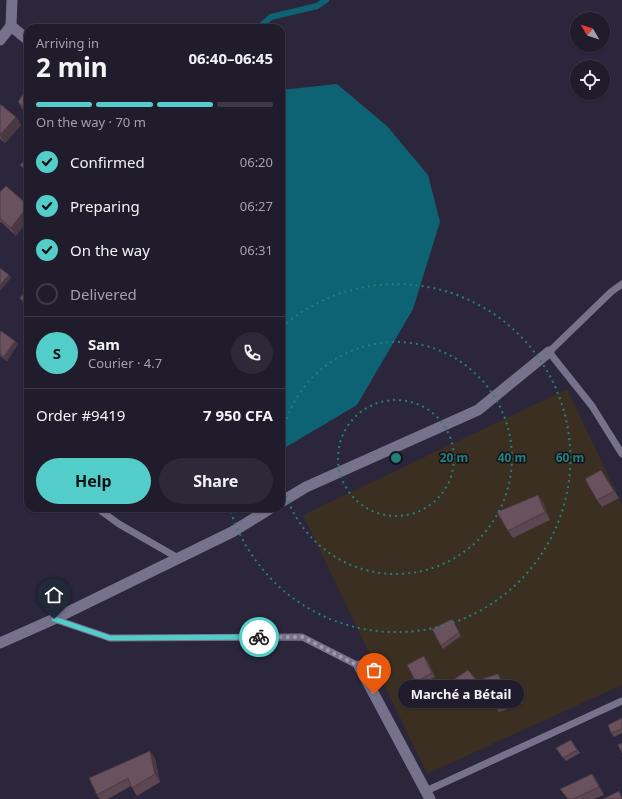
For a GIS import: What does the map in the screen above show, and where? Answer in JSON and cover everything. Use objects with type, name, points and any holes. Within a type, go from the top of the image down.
[{"type":"street","points":[[0,40],[11,26],[12,0]]},
{"type":"street","points":[[11,26],[24,37]]},
{"type":"street","points":[[285,500],[306,487],[478,410],[549,352]]},
{"type":"street","points":[[0,643],[54,619],[232,532],[264,512]]},
{"type":"street","points":[[359,666],[428,795]]},
{"type":"lane","points":[[622,284],[611,292],[549,352],[592,406],[622,454]]},
{"type":"lane","points":[[102,512],[119,524],[178,558]]},
{"type":"lane","points":[[54,619],[110,638],[302,637],[359,666]]},
{"type":"lane","points":[[428,795],[622,701]]},
{"type":"shaded area","points":[[567,389],[622,504],[622,685],[427,774],[303,515]]},
{"type":"water","points":[[337,84],[387,126],[428,175],[440,222],[413,309],[357,405],[285,448],[285,90]]},
{"type":"building","points":[[24,92],[24,107],[18,102]]},
{"type":"building","points":[[0,104],[16,117],[0,135]]},
{"type":"building","points":[[24,161],[24,168],[20,165]]},
{"type":"building","points":[[6,186],[24,202],[24,211],[11,228],[0,219],[0,192]]},
{"type":"building","points":[[0,268],[9,275],[0,285]]},
{"type":"building","points":[[24,293],[24,302],[20,298]]},
{"type":"building","points":[[1,331],[15,341],[4,357],[0,354]]},
{"type":"building","points":[[601,470],[614,491],[597,500],[585,479]]},
{"type":"building","points":[[538,495],[545,512],[508,531],[497,512]]},
{"type":"building","points":[[452,619],[459,632],[441,646],[432,629]]},
{"type":"building","points":[[424,656],[432,673],[416,682],[407,665]]},
{"type":"building","points":[[468,670],[478,682],[464,695],[453,680]]},
{"type":"building","points":[[498,674],[506,691],[494,697],[482,679]]},
{"type":"building","points":[[517,694],[521,700],[496,708],[491,702]]},
{"type":"building","points":[[622,718],[622,729],[611,733],[608,725]]},
{"type":"building","points":[[571,740],[577,750],[563,758],[556,748]]},
{"type":"building","points":[[622,743],[622,753],[618,745]]},
{"type":"building","points":[[150,751],[155,774],[132,788],[128,778],[97,795],[89,778]]},
{"type":"building","points":[[592,774],[599,787],[573,799],[568,799],[560,789]]},
{"type":"building","points":[[619,791],[622,799],[603,799]]},
{"type":"waterway","points":[[263,24],[271,17],[317,6],[326,0]]},
{"type":"way so far","points":[[259,637],[302,637],[359,666],[374,694]]},
{"type":"place","name":"Marché a Bétail","points":[[374,694]]},
{"type":"route","points":[[54,619],[110,638],[259,637]]}]
